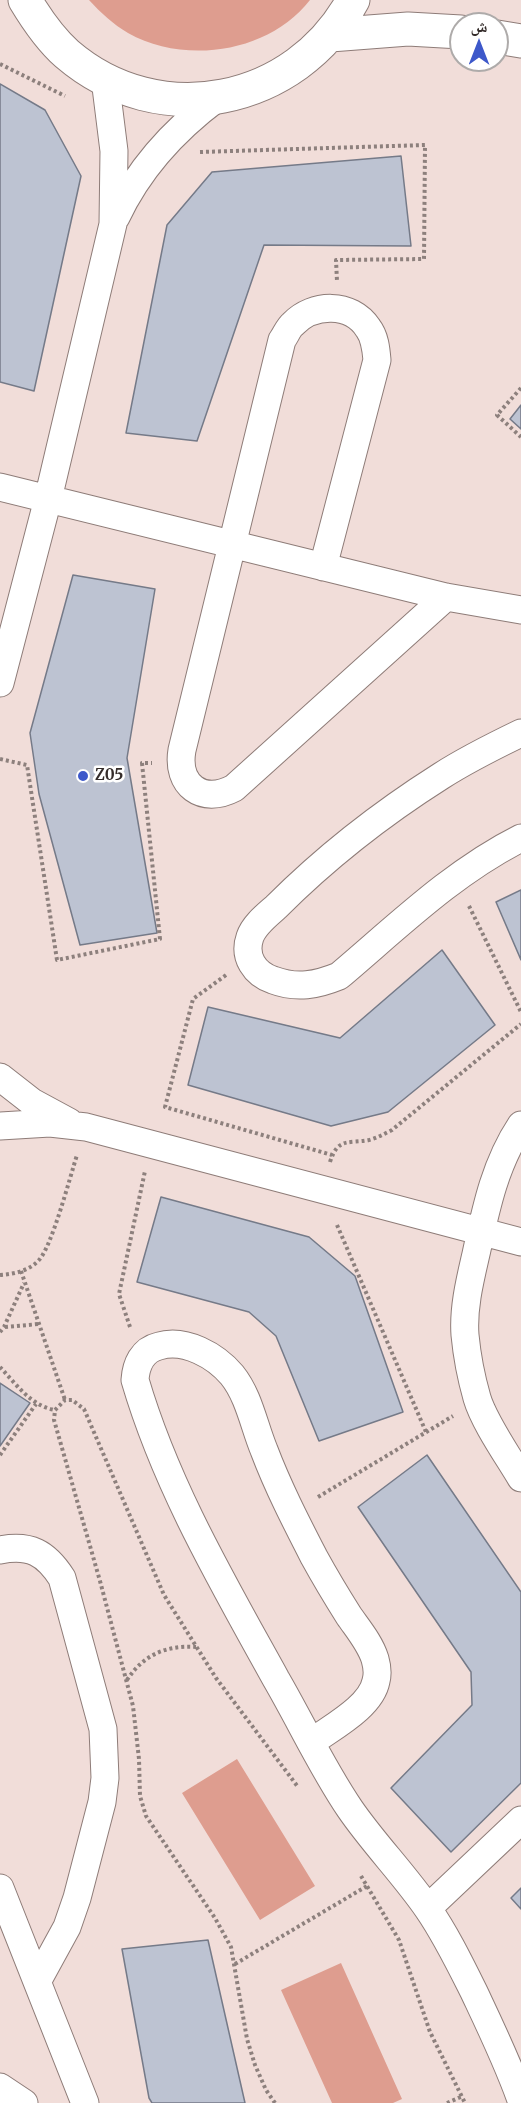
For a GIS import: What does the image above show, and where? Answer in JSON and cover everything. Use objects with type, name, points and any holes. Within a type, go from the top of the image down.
[{"type":"street","points":[[25,0],[50,37],[67,54],[105,80],[122,88],[160,98],[198,100],[238,93],[280,76],[330,35],[353,0]]},
{"type":"street","points":[[330,35],[408,29],[449,31]]},
{"type":"street","points":[[105,80],[114,151],[113,224]]},
{"type":"street","points":[[0,683],[48,498],[113,224],[124,198],[156,153],[174,133],[217,98]]},
{"type":"street","points":[[323,567],[377,360],[375,342],[368,327],[355,316],[339,309],[321,308],[305,314],[291,325],[282,340],[180,763],[185,780],[198,792],[211,795],[223,794],[234,788],[446,597]]},
{"type":"street","points":[[0,487],[446,597],[521,610]]},
{"type":"street","points":[[521,733],[442,776],[391,809],[343,845],[255,927],[250,936],[249,957],[261,975],[270,979],[296,985],[323,983],[339,976],[455,879],[521,838]]},
{"type":"street","points":[[0,1077],[76,1136]]},
{"type":"street","points":[[0,1126],[27,1124],[76,1136],[150,1144],[521,1242]]},
{"type":"street","points":[[521,1125],[499,1166],[488,1198],[466,1299],[465,1333],[469,1368],[478,1401],[521,1478]]},
{"type":"street","points":[[312,1742],[366,1703],[373,1693],[377,1670],[375,1658],[336,1595],[292,1513],[264,1452],[241,1389],[232,1375],[207,1355],[180,1345],[158,1346],[148,1351],[141,1359],[136,1369],[135,1380],[164,1459],[190,1517],[228,1592],[312,1742],[349,1807],[428,1908],[447,1940],[492,2029],[521,2100]]},
{"type":"street","points":[[0,1550],[13,1547],[28,1549],[42,1555],[62,1578],[103,1729],[105,1778],[102,1802],[77,1898],[62,1936],[38,1980]]},
{"type":"street","points":[[428,1908],[521,1820]]},
{"type":"street","points":[[0,1888],[85,2103]]},
{"type":"street","points":[[0,2087],[24,2103]]},
{"type":"path","points":[[0,64],[109,117]]},
{"type":"path","points":[[156,153],[425,145],[424,259],[336,260],[339,309]]},
{"type":"path","points":[[521,388],[497,415],[521,437]]},
{"type":"path","points":[[0,759],[27,765],[57,960],[160,939],[142,763],[180,763]]},
{"type":"path","points":[[455,879],[521,1012]]},
{"type":"path","points":[[249,957],[193,999],[165,1107],[332,1155]]},
{"type":"path","points":[[426,1432],[321,1189],[332,1155],[340,1144],[348,1141],[375,1139],[392,1130],[521,1024]]},
{"type":"path","points":[[0,1275],[21,1272],[38,1261],[44,1253],[76,1136]]},
{"type":"path","points":[[141,1359],[119,1294],[150,1144]]},
{"type":"path","points":[[21,1272],[65,1400]]},
{"type":"path","points":[[0,1332],[24,1283]]},
{"type":"path","points":[[4,1327],[39,1324]]},
{"type":"path","points":[[0,1367],[36,1404],[45,1409],[55,1410]]},
{"type":"path","points":[[275,2103],[255,2065],[247,2038],[235,1964],[224,1932],[142,1807],[137,1732],[127,1680],[54,1420],[55,1410],[65,1400],[72,1400],[84,1409],[164,1595],[216,1678],[302,1792]]},
{"type":"path","points":[[292,1513],[478,1401]]},
{"type":"path","points":[[0,1455],[36,1404]]},
{"type":"path","points":[[127,1680],[134,1669],[156,1652],[182,1646],[196,1647]]},
{"type":"path","points":[[235,1964],[367,1886],[394,1866]]},
{"type":"path","points":[[356,1868],[399,1940],[430,2032],[465,2103]]},
{"type":"path","points":[[447,2103],[463,2096]]},
{"type":"shaded area","points":[[89,0],[310,0],[293,18],[272,32],[249,42],[200,51],[175,49],[151,43],[128,33],[107,18]]},
{"type":"shaded area","points":[[237,1759],[315,1886],[260,1920],[182,1793]]},
{"type":"shaded area","points":[[341,1963],[402,2099],[393,2103],[332,2103],[281,1990]]},
{"type":"building","points":[[0,84],[45,110],[81,176],[34,391],[0,382]]},
{"type":"building","points":[[401,156],[411,246],[264,245],[197,441],[126,433],[167,225],[212,172]]},
{"type":"building","points":[[521,405],[521,429],[510,419]]},
{"type":"building","name":"Z05","points":[[73,575],[155,589],[127,758],[157,933],[80,945],[39,794],[30,733]]},
{"type":"building","points":[[521,890],[521,960],[496,902]]},
{"type":"building","points":[[442,950],[495,1025],[388,1112],[331,1126],[188,1085],[208,1007],[340,1038]]},
{"type":"building","points":[[161,1197],[309,1237],[355,1276],[403,1412],[319,1441],[276,1336],[249,1312],[137,1282]]},
{"type":"building","points":[[0,1383],[30,1403],[0,1446]]},
{"type":"building","points":[[427,1455],[521,1592],[521,1783],[451,1852],[391,1788],[472,1705],[471,1672],[358,1507]]},
{"type":"building","points":[[521,1888],[521,1909],[511,1898]]},
{"type":"building","points":[[208,1940],[245,2103],[152,2103],[149,2098],[122,1949]]},
{"type":"place","name":"Z05","points":[[83,776]]}]
